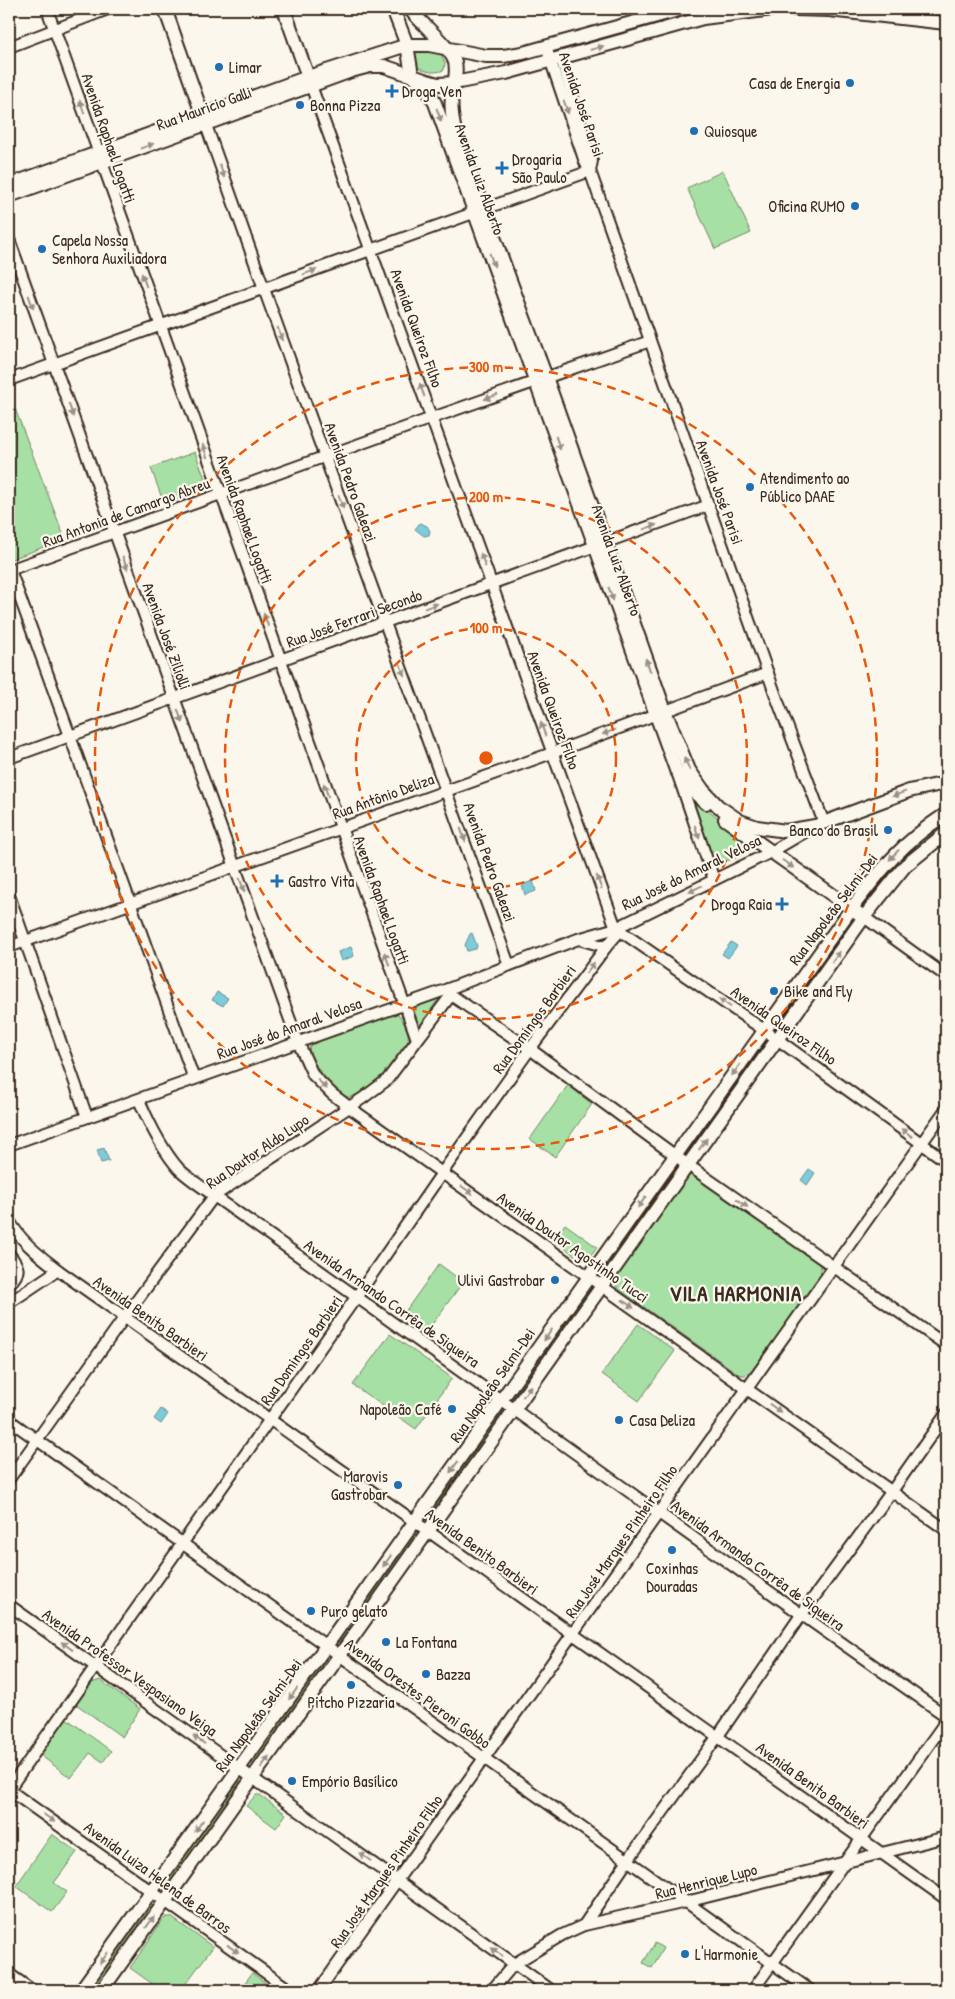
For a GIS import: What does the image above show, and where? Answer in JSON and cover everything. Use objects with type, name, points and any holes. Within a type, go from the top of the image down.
[{"type":"main road","name":"Avenida Pedro Galeazi","points":[[165,9],[204,120]]},
{"type":"main road","name":"Avenida Queiroz Filho","points":[[284,9],[310,82]]},
{"type":"main road","points":[[393,9],[407,45],[412,76]]},
{"type":"main road","points":[[410,9],[418,21],[448,50]]},
{"type":"main road","points":[[407,45],[429,46],[486,56],[503,56],[682,9]]},
{"type":"main road","name":"Rua Mauricio Galli","points":[[310,82],[370,66],[384,66],[438,84],[454,83],[506,73],[702,18],[773,9]]},
{"type":"main road","points":[[796,9],[829,10],[946,23]]},
{"type":"main road","name":"Rua Mauricio Galli","points":[[9,196],[100,158],[407,45]]},
{"type":"main road","name":"Avenida Luiz Alberto","points":[[448,50],[456,70],[451,109],[455,132],[480,212]]},
{"type":"main road","name":"Avenida Luiz Alberto","points":[[412,76],[428,91],[435,103],[480,212],[660,713],[676,770],[692,791],[741,832],[864,917]]},
{"type":"main road","name":"Rua Mauricio Galli","points":[[9,185],[100,158]]},
{"type":"main road","name":"Avenida Luiz Alberto","points":[[660,713],[689,770],[703,790],[718,806],[740,820],[757,827],[779,830]]},
{"type":"main road","name":"Rua José do Amaral Velosa","points":[[779,830],[819,825],[910,791],[946,783]]},
{"type":"main road","name":"Rua Napoleão Selmi-Dei","points":[[81,1990],[852,909],[883,867],[903,846],[946,814]]},
{"type":"main road","name":"Rua Napoleão Selmi-Dei","points":[[102,1990],[864,917],[905,866],[946,833]]},
{"type":"street","name":"Avenida Raphael Logatti","points":[[47,9],[417,1039]]},
{"type":"street","points":[[9,47],[54,28],[108,9]]},
{"type":"street","name":"Avenida José Parisi","points":[[546,46],[555,60],[585,162],[621,256],[768,672],[819,825]]},
{"type":"street","name":"Avenida Queiroz Filho","points":[[310,82],[552,753],[618,929],[777,1039],[946,1162]]},
{"type":"street","name":"Avenida Pedro Galeazi","points":[[204,120],[509,965]]},
{"type":"street","points":[[9,380],[590,172]]},
{"type":"street","name":"Avenida José Ziliolli","points":[[9,239],[298,1042]]},
{"type":"street","name":"Rua Antonia de Camargo Abreu","points":[[9,570],[650,341]]},
{"type":"street","name":"Rua José Ferrari Secondo","points":[[9,758],[709,506]]},
{"type":"street","points":[[9,570],[194,1079]]},
{"type":"street","name":"Rua Antônio Deliza","points":[[9,947],[552,753],[768,672]]},
{"type":"street","points":[[676,770],[714,880]]},
{"type":"street","name":"Rua José do Amaral Velosa","points":[[9,1145],[404,1005],[450,992],[509,965],[578,939],[618,929],[819,825]]},
{"type":"street","points":[[9,895],[87,1117]]},
{"type":"street","name":"Avenida Luiz Alberto","points":[[864,917],[946,976]]},
{"type":"street","name":"Rua Domingos Barbieri","points":[[9,1789],[442,1173],[618,929]]},
{"type":"street","points":[[578,939],[606,947]]},
{"type":"street","points":[[450,992],[688,1165],[946,1345]]},
{"type":"street","name":"Rua Doutor Aldo Lupo","points":[[9,1478],[214,1196],[387,1080],[450,992]]},
{"type":"street","name":"Avenida Doutor Agostinho Tucci","points":[[298,1042],[312,1075],[349,1107],[946,1530]]},
{"type":"street","name":"Avenida Armando Corrêa de Siqueira","points":[[139,1100],[166,1152],[180,1170],[214,1196],[357,1296],[801,1615],[946,1716]]},
{"type":"street","name":"Rua José Marques Pinheiro Filho","points":[[319,1990],[946,1109]]},
{"type":"street","name":"Avenida Benito Barbieri","points":[[9,1220],[15,1231],[31,1249],[124,1318],[428,1530],[946,1899]]},
{"type":"street","points":[[9,1254],[18,1264],[18,1271],[9,1284]]},
{"type":"street","points":[[9,1303],[58,1270]]},
{"type":"street","points":[[584,1925],[801,1615],[946,1414]]},
{"type":"street","name":"Avenida Orestes Pieroni Gobbo","points":[[9,1420],[810,1990]]},
{"type":"street","name":"Avenida Professor Vespasiano Veiga","points":[[9,1605],[551,1990]]},
{"type":"street","points":[[753,1990],[946,1721]]},
{"type":"street","name":"Avenida Luiza Helena de Barros","points":[[9,1789],[290,1990]]},
{"type":"street","name":"Rua Henrique Lupo","points":[[492,1990],[514,1964],[562,1935],[584,1925],[686,1902],[946,1837]]},
{"type":"street","points":[[9,1974],[32,1990]]},
{"type":"green space","points":[[412,48],[441,54],[445,63],[444,70],[431,72],[415,66],[412,63]]},
{"type":"green space","points":[[723,171],[751,233],[715,249],[687,188]]},
{"type":"green space","points":[[9,393],[65,539],[9,560]]},
{"type":"green space","points":[[195,452],[207,484],[206,489],[164,504],[151,468]]},
{"type":"green space","points":[[698,802],[749,842],[750,847],[739,857],[730,860],[723,860],[716,856],[706,842],[695,809],[695,804]]},
{"type":"green space","points":[[946,820],[946,827],[868,903],[864,903],[863,900],[896,858]]},
{"type":"green space","points":[[847,922],[852,925],[780,1025],[777,1020]]},
{"type":"green space","points":[[437,999],[437,1001],[420,1025],[418,1025],[412,1008]]},
{"type":"green space","points":[[395,1013],[400,1016],[406,1028],[408,1035],[407,1045],[384,1076],[351,1097],[343,1094],[329,1082],[315,1065],[309,1049],[311,1044]]},
{"type":"green space","points":[[759,1045],[763,1047],[731,1093],[729,1100],[692,1151],[689,1150],[688,1148]]},
{"type":"green space","points":[[568,1085],[592,1104],[555,1157],[530,1139]]},
{"type":"green space","points":[[675,1167],[677,1172],[606,1272],[603,1273],[601,1267]]},
{"type":"green space","points":[[697,1176],[818,1261],[821,1267],[821,1274],[751,1372],[745,1375],[740,1375],[617,1288],[615,1277],[686,1177]]},
{"type":"green space","points":[[565,1224],[597,1247],[590,1256],[579,1259],[554,1239]]},
{"type":"green space","points":[[439,1264],[463,1282],[425,1334],[402,1316]]},
{"type":"green space","points":[[587,1288],[591,1292],[515,1398],[513,1391]]},
{"type":"green space","points":[[638,1324],[675,1351],[639,1401],[602,1374]]},
{"type":"green space","points":[[390,1334],[452,1378],[416,1429],[353,1385]]},
{"type":"green space","points":[[502,1412],[504,1416],[431,1520],[426,1520],[425,1515],[498,1413]]},
{"type":"green space","points":[[415,1534],[416,1539],[345,1640],[341,1641],[339,1636],[410,1536]]},
{"type":"green space","points":[[326,1657],[327,1665],[255,1765],[253,1764],[251,1760],[323,1658]]},
{"type":"green space","points":[[100,1680],[140,1709],[122,1737],[76,1704],[92,1683]]},
{"type":"green space","points":[[66,1718],[111,1751],[103,1762],[90,1753],[71,1778],[40,1755]]},
{"type":"green space","points":[[237,1782],[241,1784],[168,1887],[165,1888],[165,1882]]},
{"type":"green space","points":[[256,1795],[260,1795],[286,1814],[276,1828],[246,1806]]},
{"type":"green space","points":[[52,1834],[77,1852],[54,1883],[67,1892],[52,1912],[16,1886]]},
{"type":"green space","points":[[151,1904],[152,1911],[96,1990],[86,1990],[147,1905]]},
{"type":"green space","points":[[166,1917],[171,1917],[213,1947],[181,1990],[161,1990],[130,1968]]},
{"type":"green space","points":[[655,1943],[663,1948],[652,1968],[643,1963]]},
{"type":"green space","points":[[252,1973],[275,1990],[240,1990]]},
{"type":"water","points":[[420,523],[427,526],[430,531],[429,535],[424,536],[415,529]]},
{"type":"water","points":[[533,881],[536,891],[525,895],[522,885]]},
{"type":"water","points":[[472,933],[477,946],[476,949],[467,951],[465,945]]},
{"type":"water","points":[[731,942],[737,946],[728,958],[722,954]]},
{"type":"water","points":[[351,947],[354,956],[341,961],[338,952]]},
{"type":"water","points":[[217,992],[228,998],[223,1006],[212,1000]]},
{"type":"water","points":[[104,1148],[109,1161],[101,1163],[97,1150]]},
{"type":"water","points":[[809,1169],[815,1173],[807,1185],[801,1180]]},
{"type":"water","points":[[161,1409],[168,1414],[161,1424],[154,1419]]},
{"type":"place","name":"Limar","points":[[219,67]]},
{"type":"place","name":"Casa de Energia","points":[[850,83]]},
{"type":"place","name":"Droga Ven","points":[[392,91]]},
{"type":"place","name":"Bonna Pizza","points":[[300,105]]},
{"type":"place","name":"Quiosque","points":[[694,131]]},
{"type":"place","name":"Drogaria São Paulo","points":[[502,168]]},
{"type":"place","name":"Oficina RUMO","points":[[855,206]]},
{"type":"place","name":"Capela Nossa Senhora Auxiliadora","points":[[42,249]]},
{"type":"place","name":"Atendimento ao Público DAAE","points":[[750,487]]},
{"type":"place","name":"Banco do Brasil","points":[[888,830]]},
{"type":"place","name":"Gastro Vita","points":[[277,881]]},
{"type":"place","name":"Droga Raia","points":[[782,904]]},
{"type":"place","name":"Bike and Fly","points":[[774,991]]},
{"type":"place","name":"Ulivi Gastrobar","points":[[555,1280]]},
{"type":"place","name":"Napoleão Café","points":[[452,1409]]},
{"type":"place","name":"Casa Deliza","points":[[619,1420]]},
{"type":"place","name":"Marovis Gastrobar","points":[[398,1485]]},
{"type":"place","name":"Coxinhas Douradas","points":[[672,1550]]},
{"type":"place","name":"Puro gelato","points":[[311,1611]]},
{"type":"place","name":"La Fontana","points":[[386,1642]]},
{"type":"place","name":"Bazza","points":[[426,1674]]},
{"type":"place","name":"Pitcho Pizzaria","points":[[351,1685]]},
{"type":"place","name":"Empório Basílico","points":[[292,1781]]},
{"type":"place","name":"L'Harmonie","points":[[685,1954]]},
{"type":"district","name":"VILA HARMONIA","points":[[736,1293]]}]
